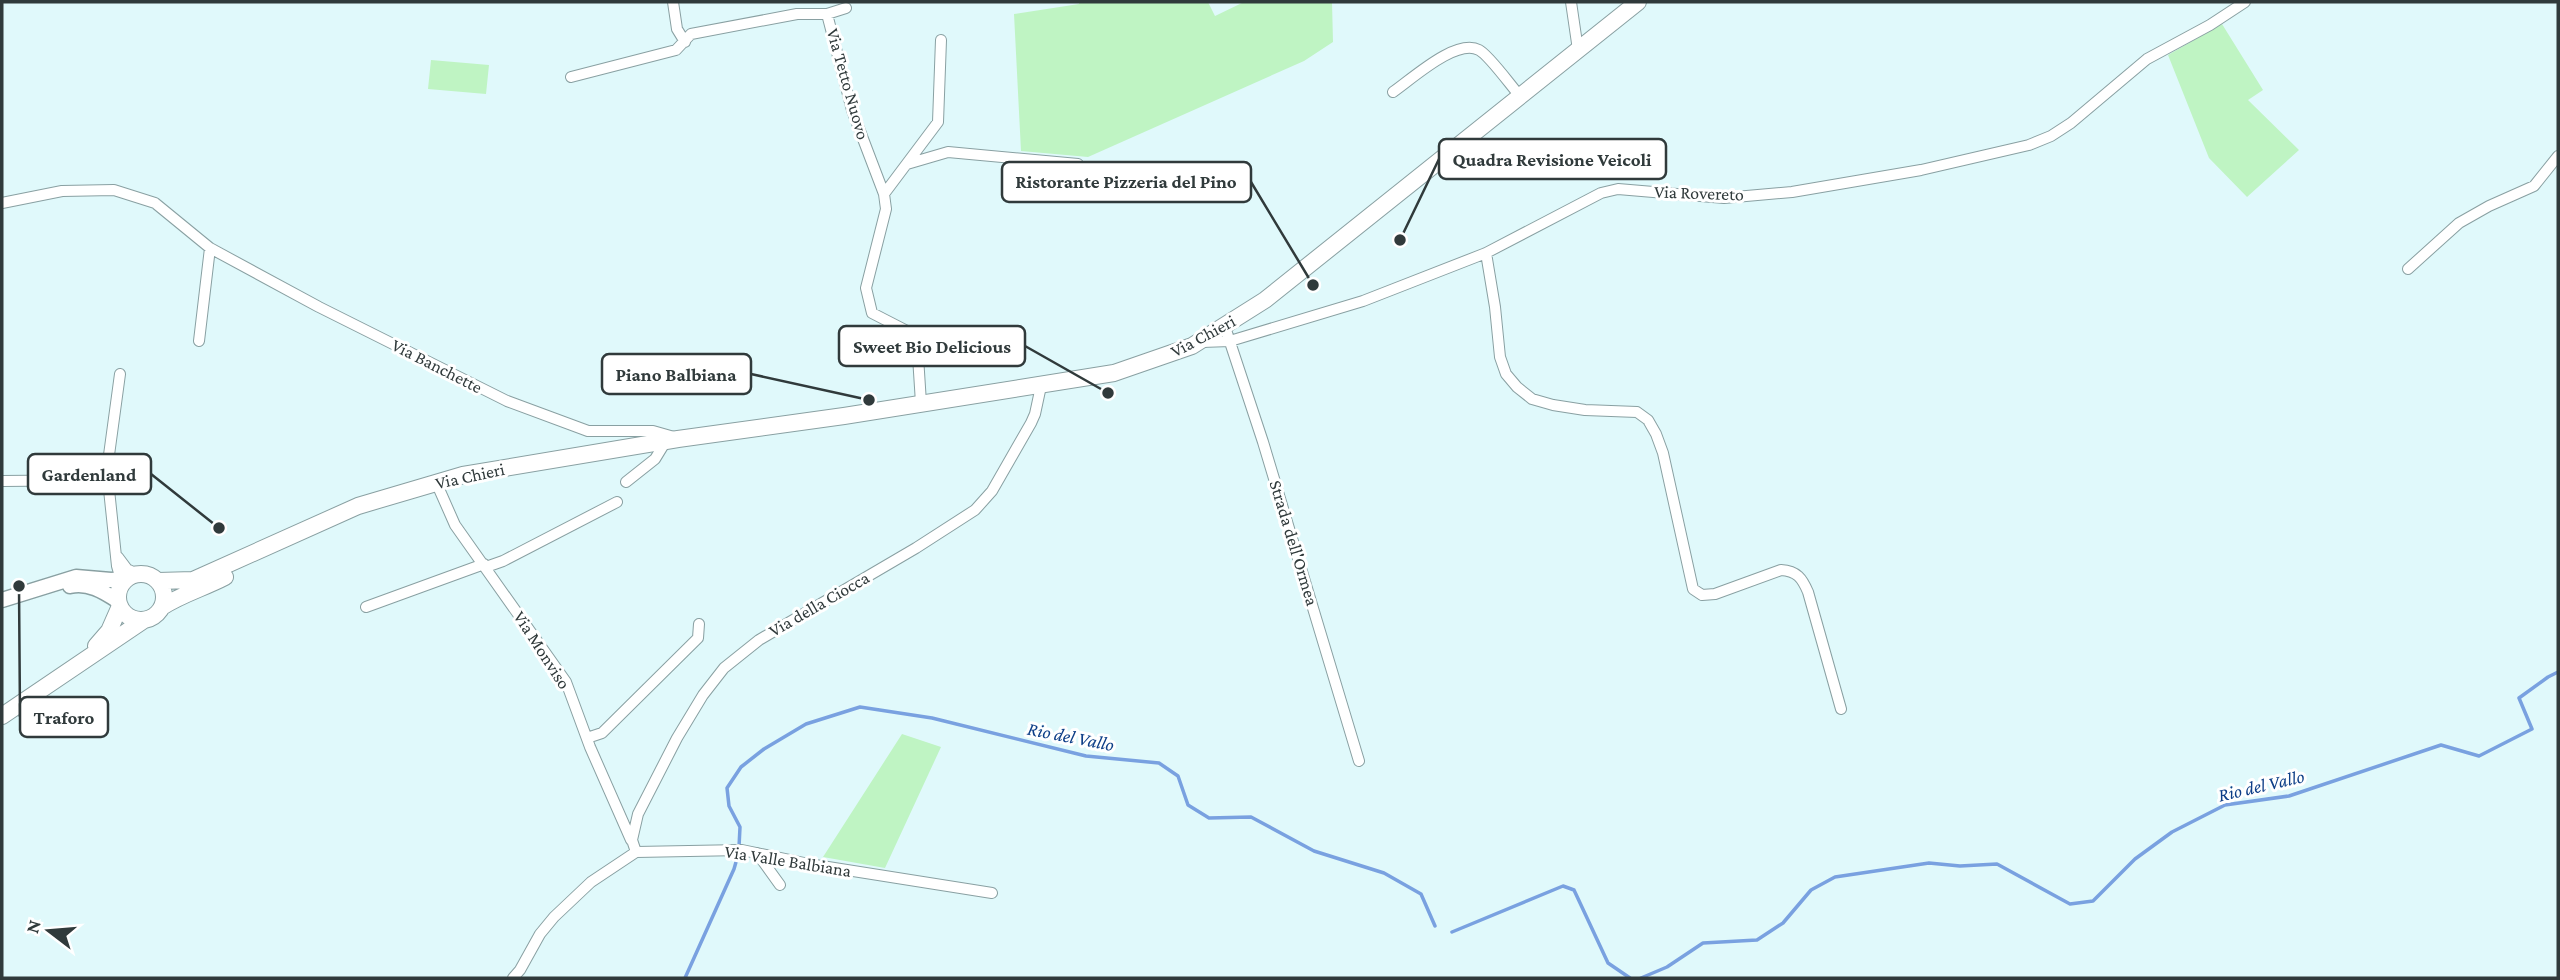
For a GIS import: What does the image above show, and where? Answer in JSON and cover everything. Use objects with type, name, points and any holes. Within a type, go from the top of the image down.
[{"type":"main road","name":"Via Chieri","points":[[158,581],[193,580],[358,506],[436,482],[488,470],[673,440],[1114,373],[1228,334],[1265,300],[1638,2]]},
{"type":"main road","name":"Via Chieri","points":[[162,607],[242,568],[282,541]]},
{"type":"main road","points":[[2,600],[76,577],[111,580],[147,575],[158,581],[164,595],[162,607],[154,616],[83,660],[2,716]]},
{"type":"main road","points":[[83,660],[109,631],[119,603],[118,592],[131,577]]},
{"type":"main road","points":[[34,591],[80,585],[104,591],[119,603],[128,617],[144,620]]},
{"type":"street","points":[[673,2],[677,29],[685,42]]},
{"type":"street","points":[[1571,2],[1578,50]]},
{"type":"street","name":"Via Rovereto","points":[[1228,334],[1363,301],[1486,253],[1581,202],[1618,189],[1724,198],[1792,192],[1921,170],[2029,145],[2051,136],[2071,123],[2147,59],[2210,25],[2245,2]]},
{"type":"street","name":"Via Tetto Nuovo","points":[[571,77],[676,50],[691,34],[797,14],[827,14],[846,8]]},
{"type":"street","name":"Via Tetto Nuovo","points":[[827,14],[852,110],[884,194],[886,209],[866,288],[872,313],[907,331],[916,341],[921,404]]},
{"type":"street","points":[[884,194],[938,122],[941,40]]},
{"type":"street","points":[[1393,92],[1450,52],[1469,48],[1480,51],[1520,96]]},
{"type":"street","points":[[906,164],[948,152],[1078,164]]},
{"type":"street","points":[[2408,269],[2459,223],[2534,186],[2558,156]]},
{"type":"street","name":"Via Banchette","points":[[2,202],[62,191],[114,191],[155,203],[210,248],[319,307],[507,401],[588,431],[653,431],[673,440]]},
{"type":"street","points":[[199,341],[210,248]]},
{"type":"street","points":[[1486,253],[1500,357],[1506,374],[1532,399],[1585,411],[1637,412],[1648,420],[1663,453],[1693,589],[1702,595],[1715,594],[1781,570],[1792,571],[1802,578],[1841,709]]},
{"type":"street","name":"Strada dell'Ormea","points":[[1228,334],[1264,442],[1359,761]]},
{"type":"street","points":[[120,374],[109,455],[110,521],[119,573],[131,577]]},
{"type":"street","name":"Via della Ciocca","points":[[632,840],[638,814],[677,738],[703,695],[724,668],[759,640],[916,548],[975,510],[992,491],[1035,414],[1041,386]]},
{"type":"street","points":[[626,482],[673,440]]},
{"type":"street","points":[[2,481],[108,480]]},
{"type":"street","name":"Via Monviso","points":[[436,482],[455,525],[566,682],[587,738],[632,840]]},
{"type":"street","points":[[366,607],[503,561],[617,502]]},
{"type":"street","points":[[587,738],[602,733],[698,638],[699,624]]},
{"type":"street","points":[[513,978],[540,934],[554,917],[591,882],[636,852],[632,840]]},
{"type":"street","name":"Via Valle Balbiana","points":[[636,852],[711,850],[757,853],[808,864],[992,893]]},
{"type":"street","points":[[757,853],[780,885]]},
{"type":"green space","points":[[1079,2],[1208,2],[1215,16],[1244,2],[1332,2],[1333,42],[1304,61],[1088,157],[1021,151],[1014,14]]},
{"type":"green space","points":[[2222,24],[2263,90],[2248,100],[2299,150],[2247,197],[2209,158],[2168,55]]},
{"type":"green space","points":[[431,60],[489,65],[486,94],[428,89]]},
{"type":"green space","points":[[902,734],[941,747],[885,868],[823,857]]},
{"type":"waterway","name":"Rio del Vallo","points":[[1641,978],[1667,967],[1703,943],[1757,940],[1783,923],[1811,890],[1835,877],[1929,863],[1960,866],[1997,864],[2070,904],[2093,901],[2135,859],[2172,832],[2225,805],[2289,796],[2441,745],[2479,756],[2532,729],[2519,698],[2558,672]]},
{"type":"waterway","name":"Rio del Vallo","points":[[739,847],[740,827],[729,806],[727,788],[741,767],[764,749],[806,724],[860,707],[932,718],[1086,756],[1159,763],[1178,776],[1188,805],[1209,818],[1251,817],[1314,851],[1384,873],[1421,894],[1435,926]]},
{"type":"waterway","name":"Rio del Vallo","points":[[685,978],[738,855]]},
{"type":"waterway","name":"Rio del Vallo","points":[[1452,932],[1563,886],[1574,890],[1608,963],[1630,978]]},
{"type":"place","name":"Quadra Revisione Veicoli","points":[[1400,240]]},
{"type":"place","name":"Ristorante Pizzeria del Pino","points":[[1313,285]]},
{"type":"place","name":"Sweet Bio Delicious","points":[[1108,393]]},
{"type":"place","name":"Piano Balbiana","points":[[869,400]]},
{"type":"place","name":"Gardenland","points":[[219,528]]},
{"type":"place","name":"Traforo","points":[[19,586]]}]
